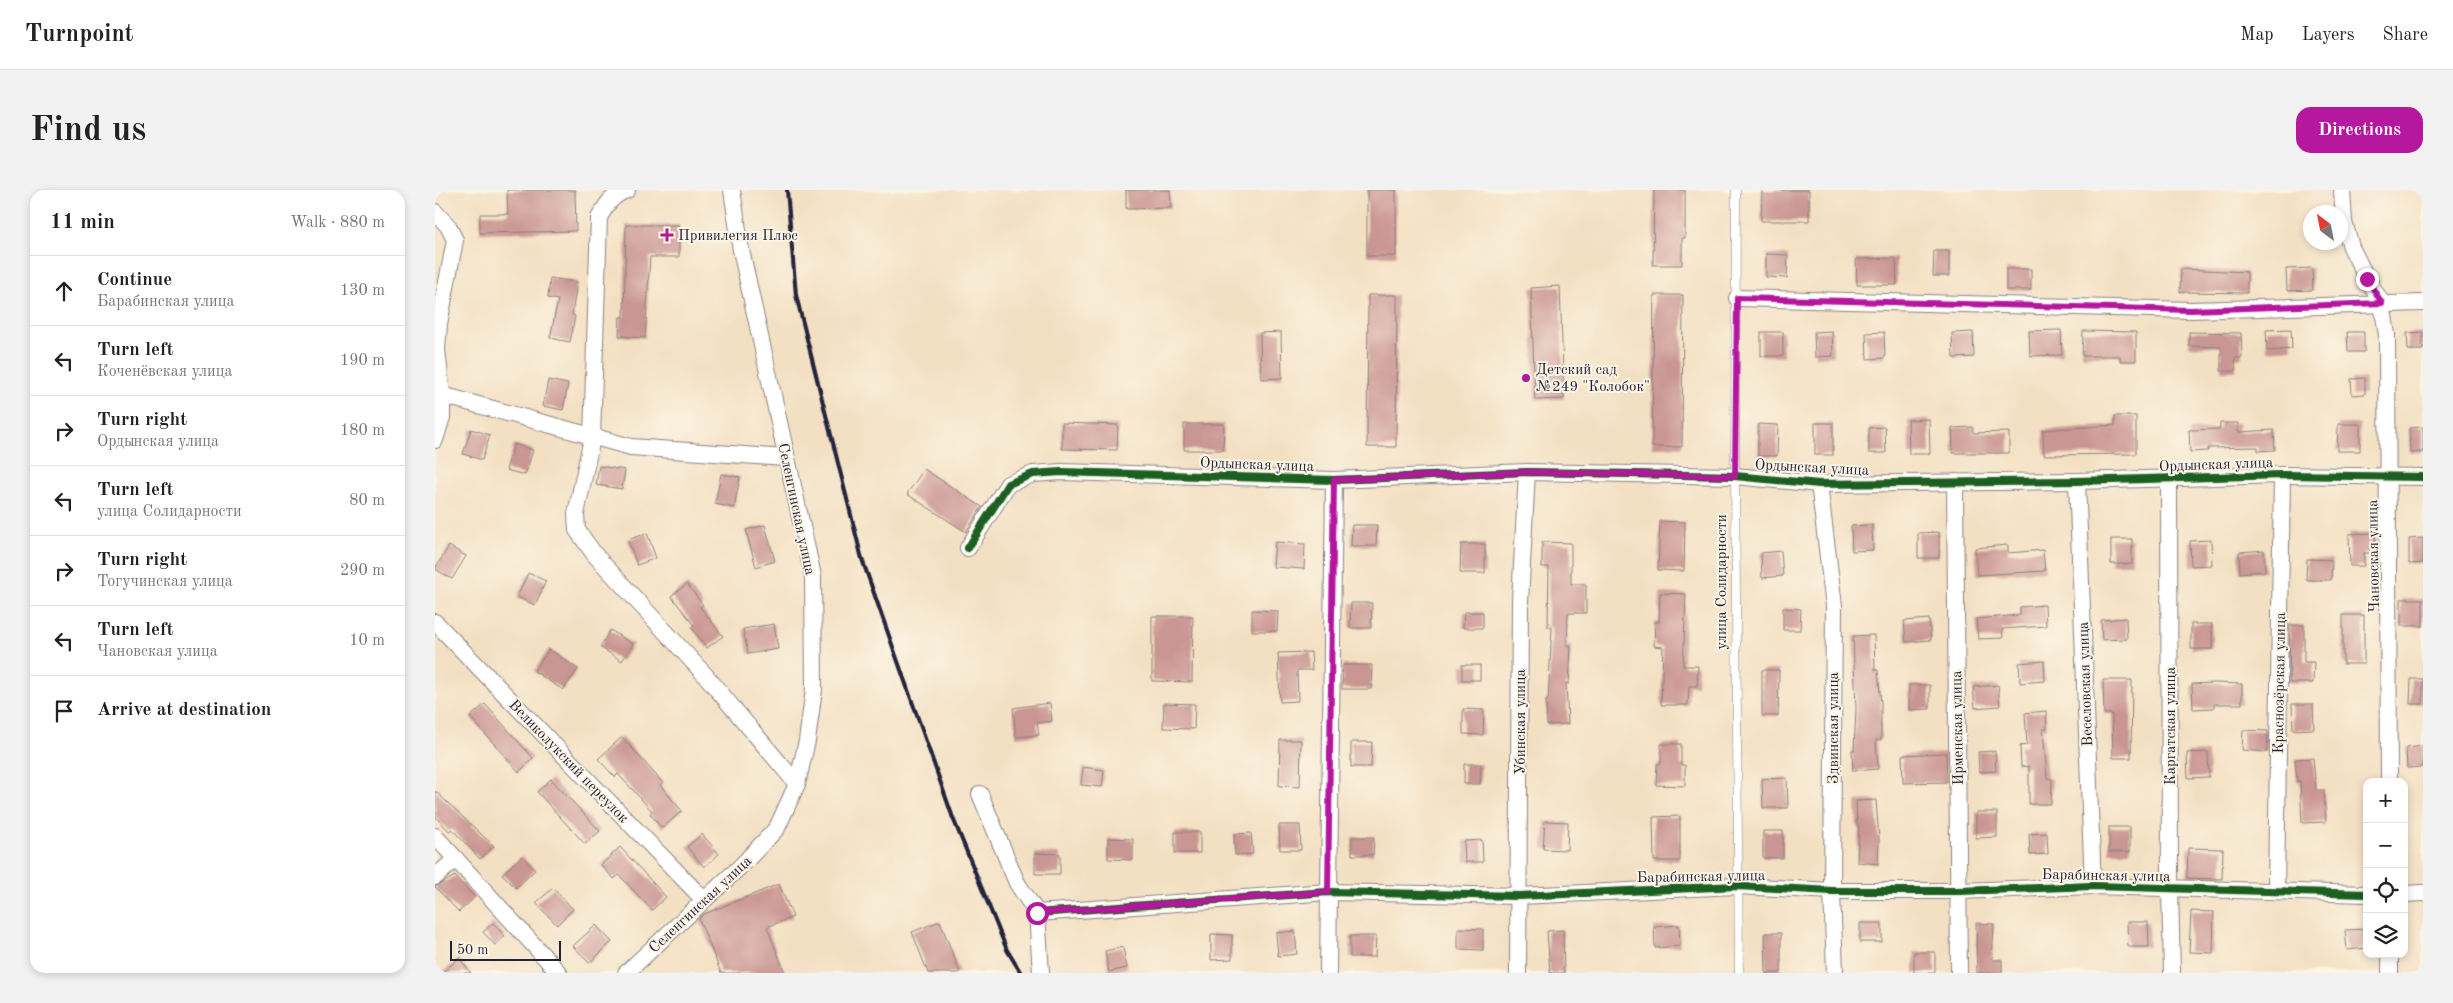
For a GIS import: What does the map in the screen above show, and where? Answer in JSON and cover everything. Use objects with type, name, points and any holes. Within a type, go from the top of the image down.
[{"type":"street","points":[[627,190],[618,193],[606,204],[599,218],[592,438],[576,514],[577,530],[595,555],[706,676],[797,784]]},
{"type":"street","name":"Селенгинская улица","points":[[626,973],[742,864],[777,828],[797,784],[807,741],[814,690],[813,576],[741,250],[732,190]]},
{"type":"street","name":"Чановская улица","points":[[2342,190],[2345,222],[2351,247],[2382,303],[2387,335],[2386,475],[2389,778]]},
{"type":"street","points":[[435,212],[448,226],[455,240],[439,324],[437,350],[442,395],[441,418],[435,440]]},
{"type":"street","points":[[1737,298],[2191,310],[2423,302]]},
{"type":"street","points":[[442,395],[592,438],[631,447],[786,458]]},
{"type":"street","name":"Ордынская улица","points":[[967,548],[1008,484],[1033,474],[1061,472],[1334,480],[1527,472],[1735,476],[1819,484],[2077,482],[2281,475],[2423,477]]},
{"type":"street","name":"Убинская улица","points":[[1518,973],[1520,601],[1527,472]]},
{"type":"street","name":"Краснозёрская улица","points":[[2276,891],[2281,475]]},
{"type":"street","points":[[1328,973],[1334,480]]},
{"type":"street","name":"Каргатская улица","points":[[2169,480],[2172,973]]},
{"type":"street","name":"Ирменская улица","points":[[1955,482],[1959,973]]},
{"type":"street","name":"Веселовская улица","points":[[2077,482],[2093,886]]},
{"type":"street","name":"Здвинская улица","points":[[1819,484],[1834,606],[1832,891],[1835,973]]},
{"type":"street","name":"Великолукский переулок","points":[[435,622],[703,899]]},
{"type":"street","points":[[980,794],[1017,884],[1037,913],[1041,973]]},
{"type":"street","points":[[435,836],[559,973]]},
{"type":"street","points":[[435,877],[456,860]]},
{"type":"street","name":"Барабинская улица","points":[[1037,913],[1328,892],[1519,896],[1737,886],[1832,891],[1959,891],[2093,886],[2363,894]]},
{"type":"street","points":[[2408,894],[2423,893]]},
{"type":"street","points":[[2390,958],[2390,973]]},
{"type":"lane","name":"улица Солидарности","points":[[1736,190],[1735,476],[1739,973]]},
{"type":"building","points":[[507,190],[575,190],[576,231],[480,233],[480,214],[508,214]]},
{"type":"building","points":[[1126,190],[1170,190],[1171,208],[1126,209]]},
{"type":"building","points":[[1367,190],[1396,190],[1396,256],[1367,256]]},
{"type":"building","points":[[1654,190],[1685,190],[1685,238],[1682,238],[1682,265],[1653,265]]},
{"type":"building","points":[[1762,190],[1809,190],[1809,221],[1761,221]]},
{"type":"building","points":[[626,225],[679,225],[679,257],[650,257],[645,338],[619,336],[620,317],[624,317]]},
{"type":"building","points":[[1934,251],[1949,251],[1949,276],[1933,276]]},
{"type":"building","points":[[1766,254],[1788,255],[1787,278],[1766,277]]},
{"type":"building","points":[[1896,258],[1897,285],[1857,285],[1856,259]]},
{"type":"building","points":[[2312,268],[2313,290],[2287,291],[2286,269]]},
{"type":"building","points":[[2006,269],[2031,269],[2031,290],[2006,290]]},
{"type":"building","points":[[2181,269],[2247,272],[2247,293],[2180,292]]},
{"type":"building","points":[[550,278],[577,282],[572,315],[575,316],[570,342],[550,338],[558,300],[548,298]]},
{"type":"building","points":[[1560,286],[1564,399],[1535,400],[1531,288]]},
{"type":"building","points":[[1368,295],[1397,295],[1396,447],[1367,447]]},
{"type":"building","points":[[1654,295],[1683,295],[1682,447],[1652,447]]},
{"type":"building","points":[[2291,329],[2292,349],[2267,351],[2266,330]]},
{"type":"building","points":[[2061,330],[2062,355],[2030,356],[2029,331]]},
{"type":"building","points":[[1832,331],[1833,356],[1815,357],[1814,332]]},
{"type":"building","points":[[2083,331],[2136,332],[2136,361],[2120,361],[2120,356],[2082,356]]},
{"type":"building","points":[[1281,332],[1282,378],[1261,379],[1260,333]]},
{"type":"building","points":[[1761,332],[1783,332],[1783,356],[1761,356]]},
{"type":"building","points":[[1884,332],[1885,358],[1867,359],[1866,333]]},
{"type":"building","points":[[1973,332],[1974,357],[1953,358],[1952,333]]},
{"type":"building","points":[[2189,332],[2241,333],[2242,358],[2235,358],[2236,371],[2221,371],[2221,347],[2189,346]]},
{"type":"building","points":[[2347,332],[2364,332],[2364,352],[2348,352]]},
{"type":"building","points":[[2423,332],[2423,350],[2408,350],[2407,333]]},
{"type":"building","points":[[2365,378],[2365,394],[2352,395],[2351,379]]},
{"type":"building","points":[[548,380],[568,384],[563,410],[543,406]]},
{"type":"building","points":[[2115,416],[2136,416],[2136,454],[2044,455],[2043,430],[2115,425]]},
{"type":"building","points":[[1929,419],[1930,454],[1909,454],[1908,420]]},
{"type":"building","points":[[1062,423],[1118,425],[1117,450],[1062,449]]},
{"type":"building","points":[[1815,423],[1833,423],[1833,455],[1815,455]]},
{"type":"building","points":[[2220,423],[2238,423],[2238,432],[2274,430],[2275,450],[2258,451],[2258,447],[2208,448],[2208,451],[2190,452],[2189,430],[2220,429]]},
{"type":"building","points":[[1184,424],[1224,424],[1223,450],[1184,450]]},
{"type":"building","points":[[1758,424],[1778,425],[1777,456],[1758,456]]},
{"type":"building","points":[[2338,424],[2360,424],[2360,451],[2337,451]]},
{"type":"building","points":[[1885,427],[1886,453],[1869,453],[1869,428]]},
{"type":"building","points":[[1973,427],[1973,433],[2009,432],[2009,453],[1953,453],[1952,428]]},
{"type":"building","points":[[2423,427],[2423,452],[2410,453],[2409,428]]},
{"type":"building","points":[[471,429],[490,435],[482,460],[463,454]]},
{"type":"building","points":[[514,444],[533,450],[525,475],[506,470]]},
{"type":"building","points":[[599,466],[625,470],[622,489],[596,485]]},
{"type":"building","points":[[924,469],[982,507],[966,532],[907,494]]},
{"type":"building","points":[[721,474],[740,477],[734,508],[715,504]]},
{"type":"building","points":[[1660,521],[1685,522],[1684,571],[1658,570]]},
{"type":"building","points":[[765,525],[775,561],[756,567],[746,530]]},
{"type":"building","points":[[1352,525],[1377,525],[1376,546],[1351,546]]},
{"type":"building","points":[[1872,525],[1873,550],[1852,551],[1851,526]]},
{"type":"building","points":[[1939,532],[1939,558],[1918,558],[1918,533]]},
{"type":"building","points":[[647,533],[656,558],[637,565],[628,540]]},
{"type":"building","points":[[2375,533],[2376,553],[2364,553],[2364,566],[2350,566],[2349,534]]},
{"type":"building","points":[[2423,538],[2423,563],[2409,564],[2409,539]]},
{"type":"building","points":[[2111,539],[2132,539],[2132,564],[2111,564]]},
{"type":"building","points":[[2211,540],[2212,565],[2191,566],[2190,541]]},
{"type":"building","points":[[1275,542],[1305,544],[1304,569],[1273,567]]},
{"type":"building","points":[[1542,542],[1571,543],[1571,584],[1586,584],[1586,613],[1568,613],[1567,646],[1571,646],[1569,684],[1566,683],[1568,724],[1547,725],[1546,700],[1548,700],[1552,627],[1548,627],[1549,567],[1542,567]]},
{"type":"building","points":[[1461,544],[1485,544],[1485,573],[1460,573]]},
{"type":"building","points":[[2008,545],[2008,553],[2043,550],[2045,571],[1977,575],[1975,548]]},
{"type":"building","points":[[449,546],[466,556],[452,579],[435,569]]},
{"type":"building","points":[[2264,550],[2265,571],[2240,573],[2239,552]]},
{"type":"building","points":[[1781,551],[1783,576],[1762,578],[1761,553]]},
{"type":"building","points":[[2307,559],[2332,560],[2331,580],[2306,580]]},
{"type":"building","points":[[528,573],[546,581],[535,605],[517,597]]},
{"type":"building","points":[[687,584],[703,605],[700,607],[723,636],[707,648],[691,627],[694,625],[671,596]]},
{"type":"building","points":[[1660,593],[1686,594],[1683,666],[1698,666],[1697,686],[1689,686],[1688,705],[1661,705],[1663,647],[1654,646],[1655,622],[1659,622]]},
{"type":"building","points":[[2401,599],[2423,599],[2423,626],[2401,626]]},
{"type":"building","points":[[1351,603],[1372,603],[1371,628],[1350,628]]},
{"type":"building","points":[[2045,605],[2046,626],[2002,629],[2003,638],[1978,639],[1976,619],[2020,615],[2020,607]]},
{"type":"building","points":[[1783,608],[1801,609],[1800,630],[1783,630]]},
{"type":"building","points":[[1252,610],[1278,611],[1277,631],[1252,631]]},
{"type":"building","points":[[1464,612],[1483,612],[1483,628],[1463,628]]},
{"type":"building","points":[[2343,615],[2364,615],[2364,664],[2343,664]]},
{"type":"building","points":[[1152,616],[1193,616],[1192,682],[1152,681]]},
{"type":"building","points":[[2126,618],[2127,639],[2102,640],[2101,620]]},
{"type":"building","points":[[1929,619],[1931,640],[1906,642],[1904,621]]},
{"type":"building","points":[[774,624],[778,649],[748,654],[743,629]]},
{"type":"building","points":[[2191,624],[2212,624],[2212,649],[2191,649]]},
{"type":"building","points":[[2290,625],[2304,625],[2304,662],[2314,662],[2313,683],[2289,683]]},
{"type":"building","points":[[610,630],[633,644],[622,661],[600,647]]},
{"type":"building","points":[[1874,635],[1875,670],[1878,670],[1881,704],[1881,740],[1876,740],[1878,769],[1853,771],[1852,750],[1854,750],[1856,709],[1853,636]]},
{"type":"building","points":[[549,649],[578,669],[563,690],[534,671]]},
{"type":"building","points":[[1311,652],[1312,670],[1297,670],[1298,701],[1280,702],[1278,653]]},
{"type":"building","points":[[2044,661],[2045,681],[2020,683],[2019,663]]},
{"type":"building","points":[[1343,665],[1372,665],[1371,689],[1342,689]]},
{"type":"building","points":[[1462,665],[1480,665],[1480,680],[1462,680]]},
{"type":"building","points":[[1762,670],[1779,670],[1778,716],[1762,716]]},
{"type":"building","points":[[2411,679],[2423,679],[2423,704],[2410,704]]},
{"type":"building","points":[[2103,680],[2132,680],[2131,758],[2113,758],[2112,714],[2104,714]]},
{"type":"building","points":[[2192,684],[2242,684],[2242,704],[2214,704],[2214,708],[2193,709]]},
{"type":"building","points":[[1909,685],[1930,685],[1930,709],[1909,710]]},
{"type":"building","points":[[1998,685],[2000,706],[1975,708],[1973,687]]},
{"type":"building","points":[[1050,703],[1052,721],[1037,723],[1039,735],[1016,737],[1013,708]]},
{"type":"building","points":[[1164,703],[1195,704],[1194,729],[1163,728]]},
{"type":"building","points":[[485,704],[533,758],[519,772],[470,717]]},
{"type":"building","points":[[2292,704],[2313,704],[2314,729],[2293,730]]},
{"type":"building","points":[[1463,709],[1484,710],[1483,735],[1463,734]]},
{"type":"building","points":[[2046,711],[2047,729],[2043,729],[2047,778],[2052,779],[2051,804],[2029,804],[2029,766],[2021,767],[2020,746],[2027,745],[2025,713]]},
{"type":"building","points":[[2243,730],[2268,731],[2267,752],[2242,750]]},
{"type":"building","points":[[622,737],[663,783],[660,785],[682,811],[662,828],[650,814],[652,811],[618,774],[615,777],[598,759]]},
{"type":"building","points":[[1280,740],[1301,740],[1300,787],[1279,786]]},
{"type":"building","points":[[1351,742],[1372,742],[1371,767],[1351,767]]},
{"type":"building","points":[[1661,744],[1681,744],[1681,765],[1685,765],[1685,786],[1656,785],[1657,764],[1661,764]]},
{"type":"building","points":[[2423,746],[2423,767],[2407,768],[2406,748]]},
{"type":"building","points":[[1995,751],[1996,771],[1979,772],[1978,752]]},
{"type":"building","points":[[2208,752],[2209,777],[2188,778],[2187,753]]},
{"type":"building","points":[[1946,753],[1947,782],[1903,783],[1902,755]]},
{"type":"building","points":[[2313,758],[2316,790],[2324,790],[2326,822],[2302,823],[2300,781],[2297,782],[2295,759]]},
{"type":"building","points":[[1464,764],[1481,764],[1480,784],[1464,784]]},
{"type":"building","points":[[1083,767],[1104,770],[1102,787],[1081,785]]},
{"type":"building","points":[[1787,778],[1788,808],[1763,808],[1762,779]]},
{"type":"building","points":[[551,779],[600,831],[585,844],[537,792]]},
{"type":"building","points":[[435,791],[494,846],[480,859],[452,829],[449,831],[435,816]]},
{"type":"building","points":[[1876,800],[1879,839],[1878,864],[1857,862],[1859,826],[1857,826],[1856,801]]},
{"type":"building","points":[[1976,812],[1997,812],[1997,837],[1976,838]]},
{"type":"building","points":[[1680,816],[1680,861],[1654,861],[1653,817]]},
{"type":"building","points":[[1545,821],[1568,822],[1567,850],[1543,849]]},
{"type":"building","points":[[1279,825],[1300,825],[1301,850],[1280,850]]},
{"type":"building","points":[[2109,827],[2130,827],[2130,852],[2109,852]]},
{"type":"building","points":[[1763,831],[1783,831],[1783,858],[1763,858]]},
{"type":"building","points":[[1175,832],[1200,832],[1200,853],[1175,853]]},
{"type":"building","points":[[1251,833],[1253,854],[1235,855],[1234,834]]},
{"type":"building","points":[[2047,833],[2048,854],[2030,855],[2029,834]]},
{"type":"building","points":[[702,834],[719,854],[704,867],[687,847]]},
{"type":"building","points":[[1352,837],[1374,837],[1373,855],[1352,855]]},
{"type":"building","points":[[1108,838],[1133,839],[1133,860],[1108,859]]},
{"type":"building","points":[[1482,840],[1483,862],[1465,862],[1464,841]]},
{"type":"building","points":[[620,847],[666,897],[652,910],[619,875],[614,879],[601,865]]},
{"type":"building","points":[[2188,848],[2223,849],[2222,879],[2187,878]]},
{"type":"building","points":[[1035,853],[1060,854],[1060,874],[1035,874]]},
{"type":"building","points":[[522,856],[535,870],[516,888],[502,874]]},
{"type":"building","points":[[455,876],[475,897],[459,912],[435,887]]},
{"type":"building","points":[[779,884],[793,917],[767,927],[785,973],[721,973],[699,919],[704,914]]},
{"type":"building","points":[[553,888],[573,909],[557,925],[536,903]]},
{"type":"building","points":[[2191,911],[2214,912],[2213,953],[2189,952]]},
{"type":"building","points":[[940,921],[960,973],[928,973],[912,932]]},
{"type":"building","points":[[2127,922],[2148,922],[2149,947],[2128,947]]},
{"type":"building","points":[[493,923],[505,936],[495,945],[483,932]]},
{"type":"building","points":[[1860,923],[1882,923],[1882,942],[1860,942]]},
{"type":"building","points":[[1976,923],[1994,924],[1992,960],[2002,960],[2002,973],[1977,973]]},
{"type":"building","points":[[596,925],[612,942],[589,963],[573,946]]},
{"type":"building","points":[[1679,925],[1680,946],[1655,948],[1654,927]]},
{"type":"building","points":[[1458,928],[1483,929],[1483,950],[1458,949]]},
{"type":"building","points":[[2363,929],[2363,948],[2347,950],[2345,930]]},
{"type":"building","points":[[1563,930],[1564,973],[1550,973],[1547,931]]},
{"type":"building","points":[[1295,931],[1297,954],[1278,956],[1276,933]]},
{"type":"building","points":[[1765,933],[1781,933],[1781,973],[1766,973]]},
{"type":"building","points":[[1211,934],[1232,935],[1232,959],[1211,960]]},
{"type":"building","points":[[1350,936],[1376,936],[1375,957],[1350,957]]},
{"type":"building","points":[[1123,947],[1127,968],[1109,972],[1105,951]]},
{"type":"building","points":[[1914,952],[1935,952],[1935,973],[1914,973]]},
{"type":"building","points":[[459,958],[471,973],[442,973]]},
{"type":"railway","points":[[787,190],[796,295],[862,559],[953,818],[1007,950],[1021,973]]},
{"type":"cycle path","points":[[968,548],[1008,484],[1033,474],[1061,472],[1334,480],[1527,472],[1735,476],[1819,484],[2077,481],[2282,475],[2423,477]]},
{"type":"cycle path","points":[[1037,913],[1328,892],[1519,896],[1737,886],[1832,891],[1959,891],[2093,886],[2363,894]]},
{"type":"place","name":"Привилегия Плюс","points":[[667,235]]},
{"type":"place","name":"Детский сад №249 \"Колобок\"","points":[[1526,378]]},
{"type":"route","points":[[1037,913],[1328,892],[1334,480],[1527,472],[1735,476],[1737,298],[2191,310],[2382,303],[2367,279]]}]
